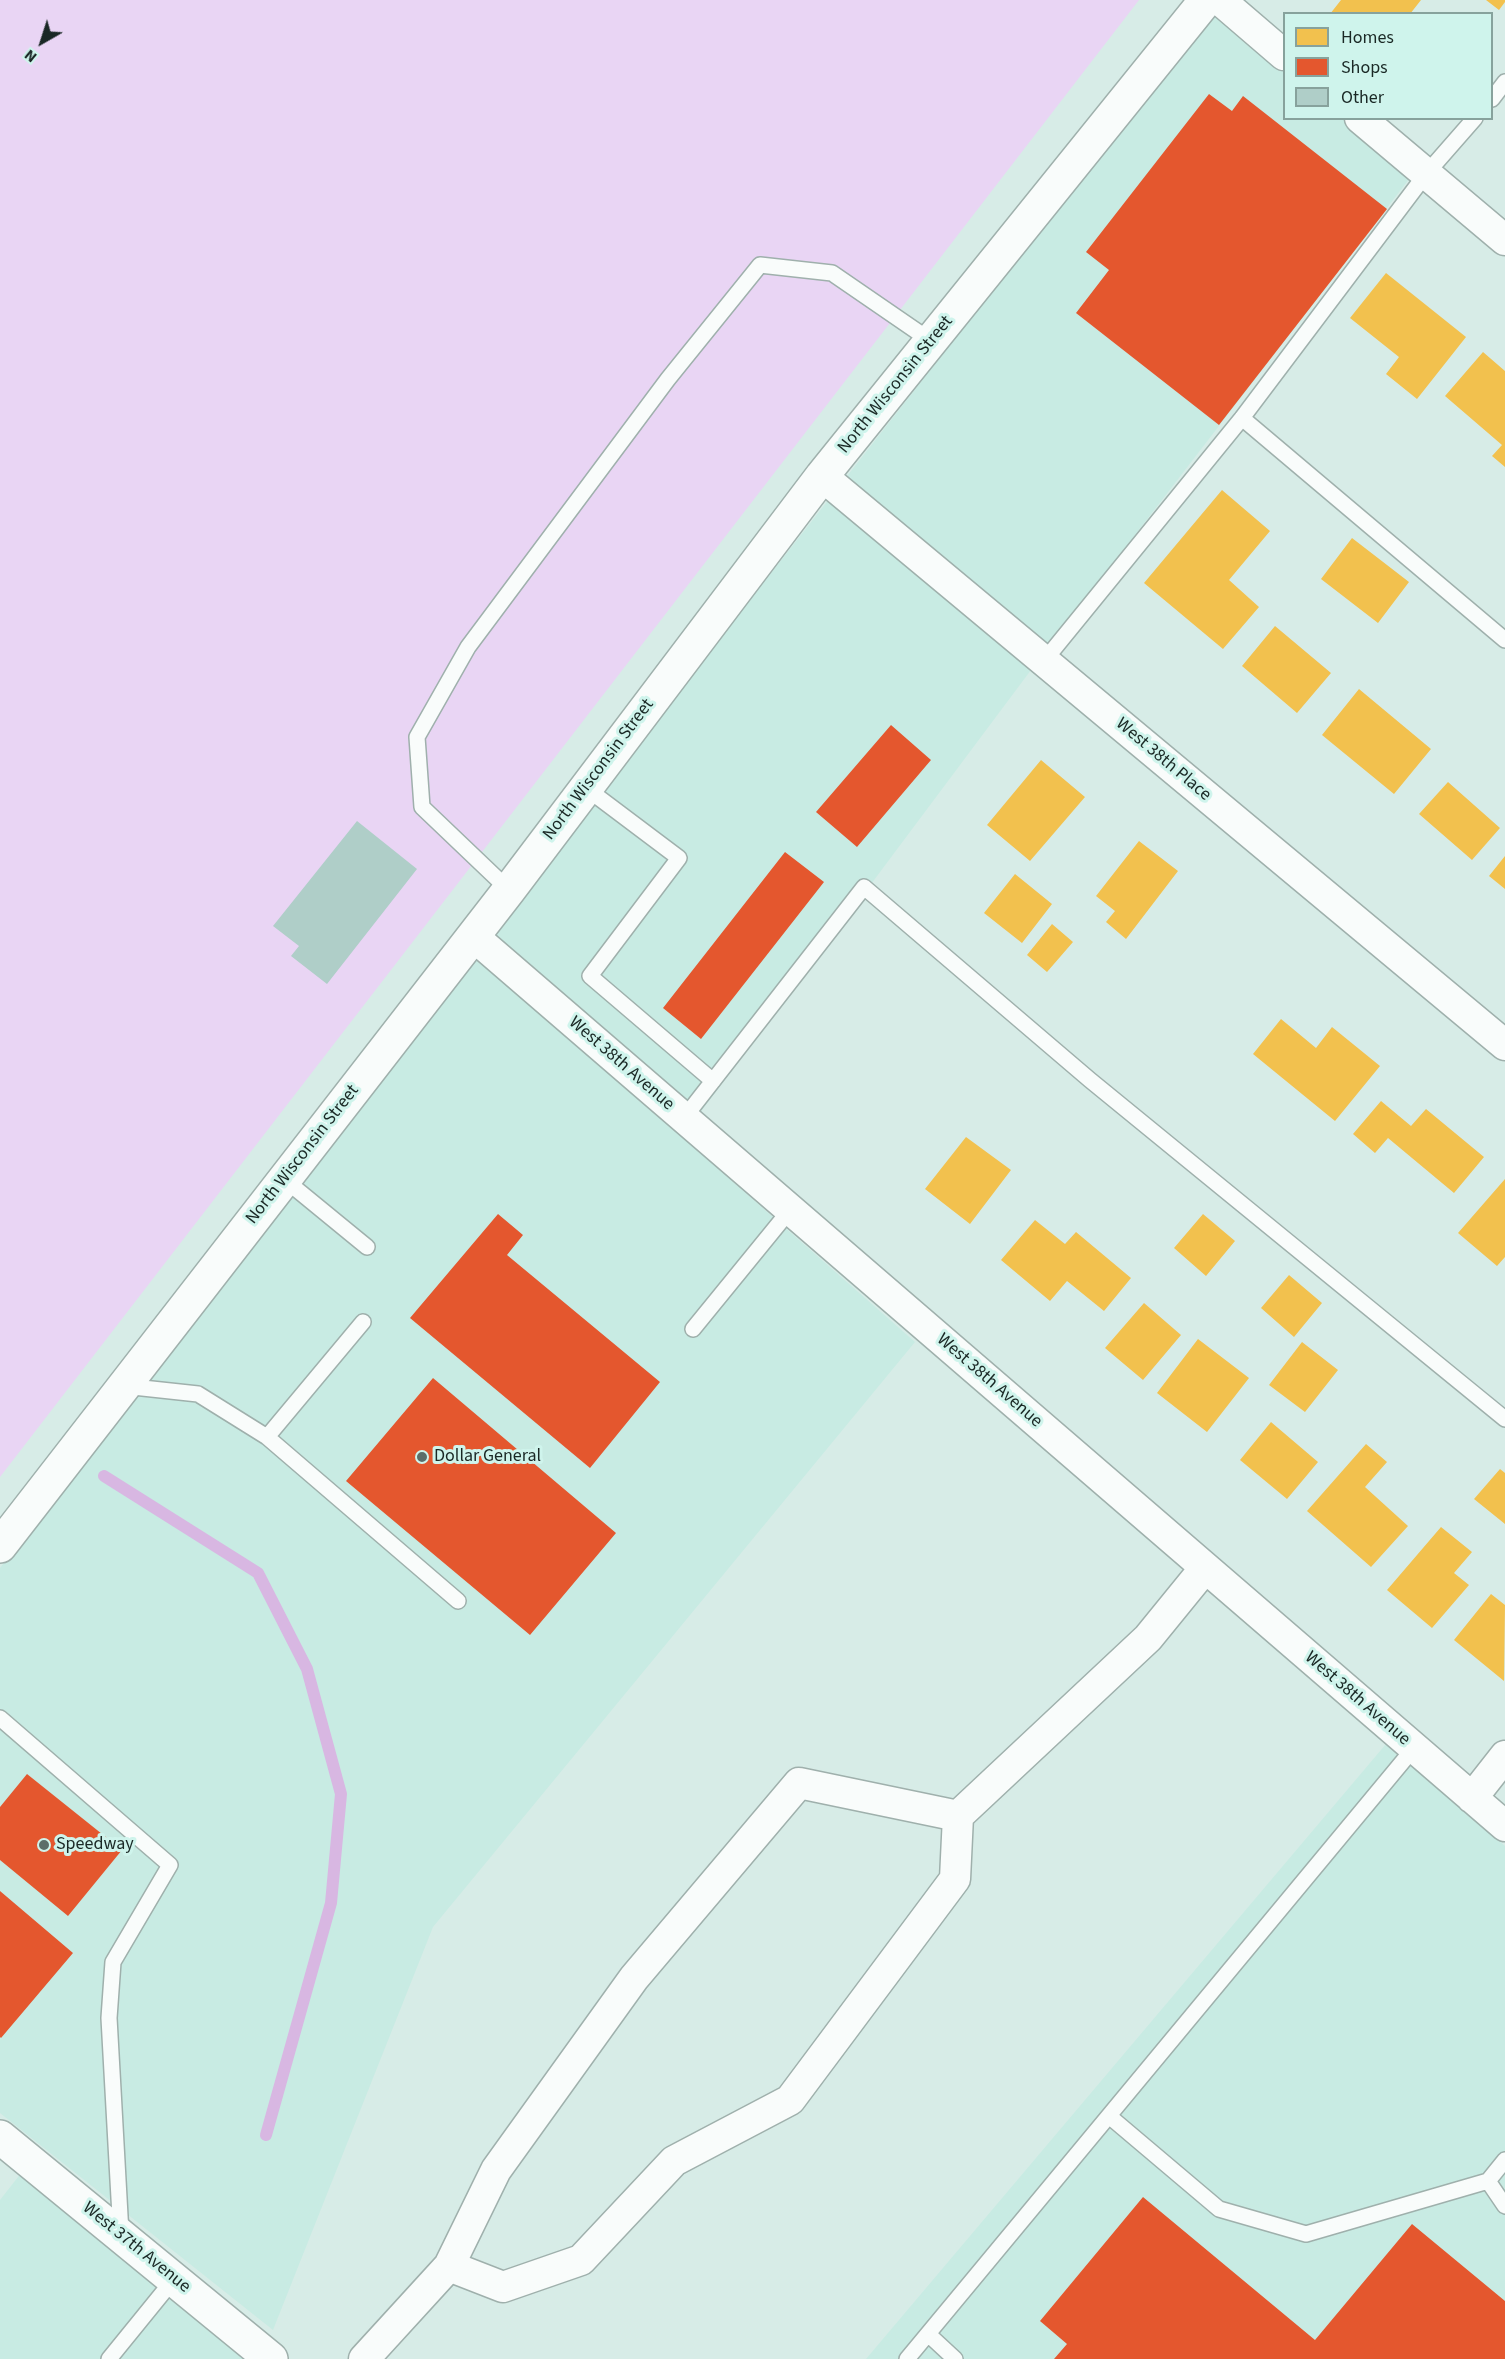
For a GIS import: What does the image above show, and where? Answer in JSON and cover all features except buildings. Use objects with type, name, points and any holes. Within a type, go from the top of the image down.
[{"type":"street","name":"North Wisconsin Street","points":[[0,1546],[509,890],[822,476],[1206,0]]},
{"type":"street","points":[[1220,0],[1283,54]]},
{"type":"street","points":[[1362,120],[1505,240]]},
{"type":"street","name":"West 38th Place","points":[[822,476],[1505,1045]]},
{"type":"street","name":"West 38th Avenue","points":[[473,936],[1505,1826]]},
{"type":"street","points":[[449,2266],[503,2287],[581,2260],[674,2161],[790,2100],[955,1879],[958,1816],[1148,1638],[1205,1568]]},
{"type":"street","points":[[1472,1798],[1505,1756]]},
{"type":"street","points":[[364,2359],[449,2266],[496,2170],[634,1978],[799,1783],[958,1816]]},
{"type":"street","name":"West 37th Avenue","points":[[0,2137],[271,2359]]},
{"type":"lane","points":[[1493,97],[1505,82]]},
{"type":"lane","points":[[1044,661],[1242,418],[1426,174],[1472,120]]},
{"type":"lane","points":[[509,890],[422,807],[417,737],[468,647],[668,379],[760,265],[832,273],[931,341]]},
{"type":"lane","points":[[1242,418],[1505,640]]},
{"type":"lane","points":[[586,788],[679,858],[590,976],[713,1080]]},
{"type":"lane","points":[[684,1118],[864,887],[1099,1087],[1505,1419]]},
{"type":"lane","points":[[284,1179],[367,1247]]},
{"type":"lane","points":[[693,1329],[790,1210]]},
{"type":"lane","points":[[267,1437],[363,1322]]},
{"type":"lane","points":[[124,1386],[198,1394],[267,1437],[458,1601]]},
{"type":"lane","points":[[0,1718],[170,1865],[113,1962],[109,2018],[122,2237]]},
{"type":"lane","points":[[907,2359],[1414,1748]]},
{"type":"lane","points":[[1109,2116],[1219,2209],[1306,2234],[1488,2181],[1505,2160]]},
{"type":"lane","points":[[1488,2181],[1505,2205]]},
{"type":"lane","points":[[109,2359],[174,2279]]},
{"type":"lane","points":[[928,2334],[955,2359]]},
{"type":"shaded area","points":[[0,0],[1139,0],[0,1477]]},
{"type":"shaded area","points":[[1211,12],[1283,70],[1283,120],[1345,120],[1413,174],[1031,670],[682,1137],[915,1342],[433,1927],[273,2330],[0,2113],[0,1568],[470,957]]},
{"type":"shaded area","points":[[1386,1744],[1505,1846],[1505,2359],[866,2359]]},
{"type":"shaded area","points":[[22,2172],[253,2359],[0,2359],[0,2200]]},
{"type":"waterway","points":[[104,1476],[258,1573],[307,1669],[341,1794],[331,1903],[266,2135]]},
{"type":"place","name":"Dollar General","points":[[422,1457]]},
{"type":"place","name":"Speedway","points":[[44,1845]]}]
